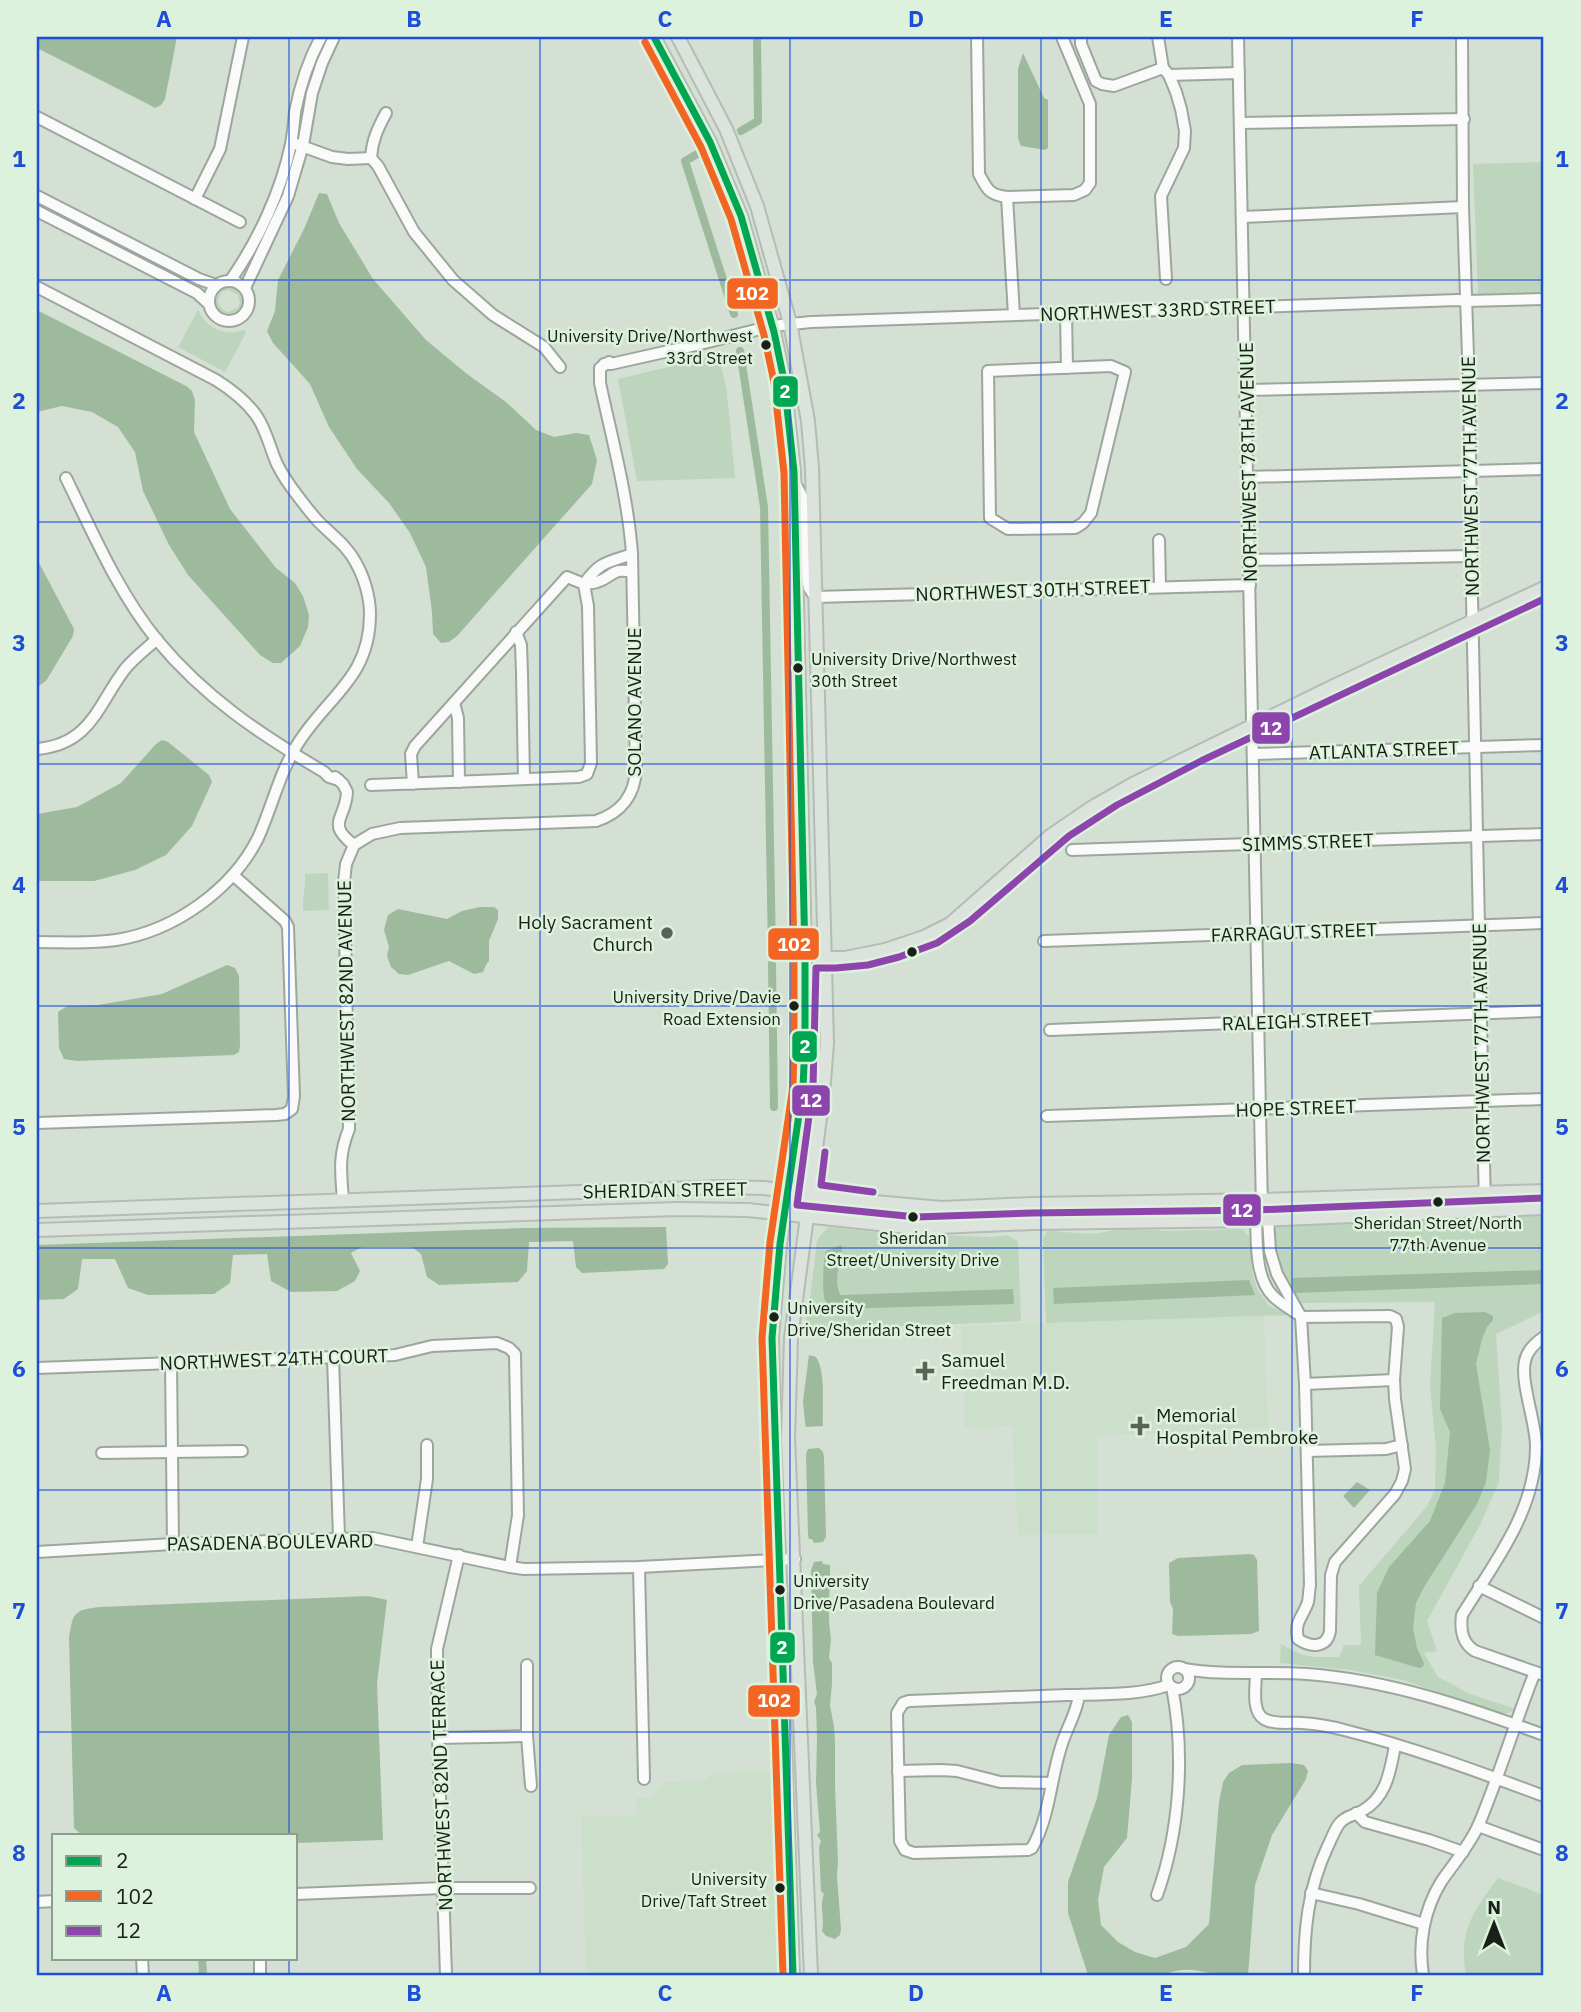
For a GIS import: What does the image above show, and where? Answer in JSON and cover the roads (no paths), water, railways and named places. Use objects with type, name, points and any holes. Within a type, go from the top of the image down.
[{"type":"main road","points":[[654,37],[710,142],[741,216],[772,326],[787,402],[794,481],[805,1044],[803,1087],[776,1281],[772,1338],[793,1975]]},
{"type":"main road","points":[[678,37],[726,129],[757,206],[790,323],[809,432],[812,468],[826,1061],[791,1338],[788,1439],[811,1975]]},
{"type":"main road","points":[[805,956],[825,959],[845,957],[885,950],[924,937],[950,924],[1050,836],[1133,784],[1544,588]]},
{"type":"main road","points":[[798,608],[804,614],[808,625],[810,699],[813,717],[819,730]]},
{"type":"main road","name":"SHERIDAN STREET","points":[[37,1211],[682,1187],[737,1187],[942,1208],[1032,1204],[1262,1212],[1544,1208]]},
{"type":"main road","name":"SHERIDAN STREET","points":[[37,1230],[678,1209],[748,1210],[916,1228],[1262,1212],[1544,1191]]},
{"type":"street","points":[[195,199],[219,149],[243,37]]},
{"type":"street","points":[[230,281],[277,191],[291,143],[300,91],[312,54],[321,37]]},
{"type":"street","points":[[244,288],[288,196],[303,145],[312,93],[334,37]]},
{"type":"street","points":[[977,37],[979,174],[988,190],[996,196],[1007,197],[1074,195],[1085,191],[1090,183],[1090,104],[1062,37]]},
{"type":"street","points":[[1081,37],[1096,81],[1102,84],[1114,86],[1166,71],[1238,73]]},
{"type":"street","points":[[1158,37],[1166,71],[1181,109],[1185,131],[1184,148],[1161,196],[1166,279]]},
{"type":"street","name":"NORTHWEST 78TH AVENUE","points":[[1238,37],[1253,725]]},
{"type":"street","name":"NORTHWEST 77TH AVENUE","points":[[1462,37],[1463,207],[1471,471],[1485,1209]]},
{"type":"street","points":[[312,54],[324,59]]},
{"type":"street","points":[[371,158],[376,130],[386,113]]},
{"type":"street","points":[[37,117],[240,222]]},
{"type":"street","points":[[1240,123],[1464,119]]},
{"type":"street","points":[[291,143],[332,157],[371,158],[379,166],[414,232],[453,280],[493,315],[544,347],[560,367]]},
{"type":"street","points":[[37,196],[199,279],[216,285],[230,281],[244,288],[249,301],[248,308],[240,319],[219,320],[210,310],[208,303],[197,293],[37,211]]},
{"type":"street","points":[[1007,197],[1014,314]]},
{"type":"street","points":[[1242,217],[1463,207]]},
{"type":"street","points":[[208,303],[216,285]]},
{"type":"street","points":[[37,287],[232,390],[257,416],[278,466],[295,493],[316,519],[343,544],[356,562],[366,586],[370,612],[368,638],[359,665],[293,753],[280,778],[257,839],[233,875],[205,901],[188,912],[139,935],[81,943],[37,942]]},
{"type":"street","name":"NORTHWEST 33RD STREET","points":[[772,326],[894,318],[1544,299]]},
{"type":"street","points":[[1066,313],[1067,368]]},
{"type":"street","name":"SOLANO AVENUE","points":[[354,845],[372,834],[400,828],[588,822],[604,818],[620,809],[636,781],[632,554],[631,537],[600,383],[600,368],[618,357],[755,324],[772,326]]},
{"type":"street","points":[[1111,366],[1125,372],[1091,513],[1075,528],[1008,529],[990,518],[988,371],[1067,368],[1111,366]]},
{"type":"street","points":[[1246,390],[1544,383]]},
{"type":"street","points":[[1248,477],[1544,469]]},
{"type":"street","points":[[66,478],[104,557],[134,608],[183,668],[222,705],[247,724],[324,772],[331,773],[343,784],[347,792],[338,823],[339,830],[345,839],[354,845]]},
{"type":"street","points":[[794,481],[803,498],[805,569],[809,588],[816,597]]},
{"type":"street","points":[[1159,540],[1160,586]]},
{"type":"street","points":[[371,785],[579,778],[587,774],[591,767],[588,606],[584,584],[595,569],[603,564],[632,554]]},
{"type":"street","points":[[1250,560],[1471,556]]},
{"type":"street","points":[[603,564],[610,574]]},
{"type":"street","points":[[413,784],[412,750],[567,577],[584,584],[596,582],[615,570],[632,572]]},
{"type":"street","name":"NORTHWEST 30TH STREET","points":[[816,597],[1250,585]]},
{"type":"street","points":[[516,632],[521,645],[524,779]]},
{"type":"street","points":[[37,749],[57,745],[78,734],[88,725],[127,668],[157,639]]},
{"type":"street","points":[[454,703],[458,718],[460,782]]},
{"type":"street","points":[[1253,725],[1262,1212],[1258,1258],[1271,1294],[1301,1317],[1390,1316],[1396,1319],[1398,1327],[1394,1380],[1405,1469],[1402,1481],[1395,1494],[1335,1562],[1331,1575],[1329,1639],[1316,1646],[1298,1639],[1296,1630],[1307,1604],[1310,1585],[1301,1317]]},
{"type":"street","name":"ATLANTA STREET","points":[[1253,754],[1544,745]]},
{"type":"street","name":"SIMMS STREET","points":[[1072,850],[1544,834]]},
{"type":"street","name":"NORTHWEST 82ND AVENUE","points":[[343,1200],[340,1161],[342,1145],[349,1129],[344,882],[346,864],[354,845]]},
{"type":"street","points":[[37,1123],[276,1115],[289,1112],[294,1096],[288,927],[285,921],[233,875]]},
{"type":"street","name":"FARRAGUT STREET","points":[[1044,942],[1544,922]]},
{"type":"street","name":"RALEIGH STREET","points":[[1050,1030],[1544,1011]]},
{"type":"street","name":"HOPE STREET","points":[[1047,1116],[1544,1100]]},
{"type":"street","points":[[1423,1975],[1421,1946],[1430,1904],[1478,1826],[1516,1725],[1540,1674],[1468,1647],[1460,1628],[1462,1615],[1517,1527],[1534,1475],[1536,1447],[1524,1376],[1525,1362],[1530,1349],[1544,1337]]},
{"type":"street","name":"NORTHWEST 24TH COURT","points":[[37,1368],[395,1354],[432,1346],[497,1343],[509,1348],[515,1354],[518,1515],[509,1567]]},
{"type":"street","points":[[333,1357],[339,1537]]},
{"type":"street","points":[[171,1363],[173,1544]]},
{"type":"street","points":[[1305,1384],[1394,1380]]},
{"type":"street","points":[[417,1547],[427,1479],[426,1445]]},
{"type":"street","points":[[1307,1451],[1386,1449],[1402,1445]]},
{"type":"street","points":[[102,1453],[242,1451]]},
{"type":"street","name":"PASADENA BOULEVARD","points":[[37,1552],[339,1537],[373,1538],[524,1569],[639,1567],[795,1559]]},
{"type":"street","name":"NORTHWEST 82ND TERRACE","points":[[446,1975],[437,1649],[459,1555]]},
{"type":"street","points":[[639,1567],[644,1779]]},
{"type":"street","points":[[1479,1586],[1544,1618]]},
{"type":"street","points":[[527,1665],[527,1736],[531,1786]]},
{"type":"street","points":[[1137,1692],[1177,1667],[1202,1672],[1307,1674],[1390,1686],[1433,1697],[1544,1735]]},
{"type":"street","points":[[1157,1895],[1165,1874],[1176,1814],[1178,1686],[1188,1675],[1184,1669]]},
{"type":"street","points":[[1079,1695],[1060,1749],[1045,1820],[1032,1847],[1028,1850],[914,1853],[905,1850],[900,1841],[898,1771],[897,1713],[902,1703],[1148,1691],[1178,1686],[1197,1677],[1230,1672]]},
{"type":"street","points":[[1168,1673],[1167,1679],[1178,1686]]},
{"type":"street","points":[[1256,1673],[1256,1708],[1265,1719],[1322,1725],[1395,1745],[1440,1758],[1544,1796]]},
{"type":"street","points":[[438,1738],[527,1736]]},
{"type":"street","points":[[1304,1975],[1304,1939],[1311,1893],[1321,1861],[1337,1827],[1345,1817],[1362,1811],[1377,1800],[1385,1788],[1395,1745]]},
{"type":"street","points":[[898,1771],[957,1771],[1000,1782],[1052,1783]]},
{"type":"street","points":[[1356,1813],[1365,1822],[1463,1852]]},
{"type":"street","points":[[1478,1826],[1544,1850]]},
{"type":"street","points":[[298,1894],[443,1888],[530,1888]]},
{"type":"street","points":[[1311,1893],[1359,1903],[1424,1924]]},
{"type":"waterway","points":[[741,131],[758,121],[757,37]]},
{"type":"waterway","points":[[701,152],[685,161],[734,314]]},
{"type":"waterway","points":[[740,351],[764,507],[772,952]]},
{"type":"waterway","points":[[772,964],[774,1107]]},
{"type":"waterway","points":[[202,1960],[203,1975]]},
{"type":"place","name":"University Drive/Northwest 33rd Street","points":[[766,345]]},
{"type":"place","name":"University Drive/Northwest 30th Street","points":[[798,668]]},
{"type":"place","name":"Holy Sacrament Church","points":[[667,933]]},
{"type":"place","name":"University Drive/Davie Road Extension","points":[[794,1006]]},
{"type":"place","name":"Sheridan Street/North 77th Avenue","points":[[1438,1202]]},
{"type":"place","name":"Sheridan Street/University Drive","points":[[913,1217]]},
{"type":"place","name":"University Drive/Sheridan Street","points":[[774,1317]]},
{"type":"place","name":"Samuel Freedman M.D.","points":[[925,1371]]},
{"type":"place","name":"Memorial Hospital Pembroke","points":[[1140,1426]]},
{"type":"place","name":"University Drive/Pasadena Boulevard","points":[[780,1590]]},
{"type":"place","name":"University Drive/Taft Street","points":[[780,1888]]}]
